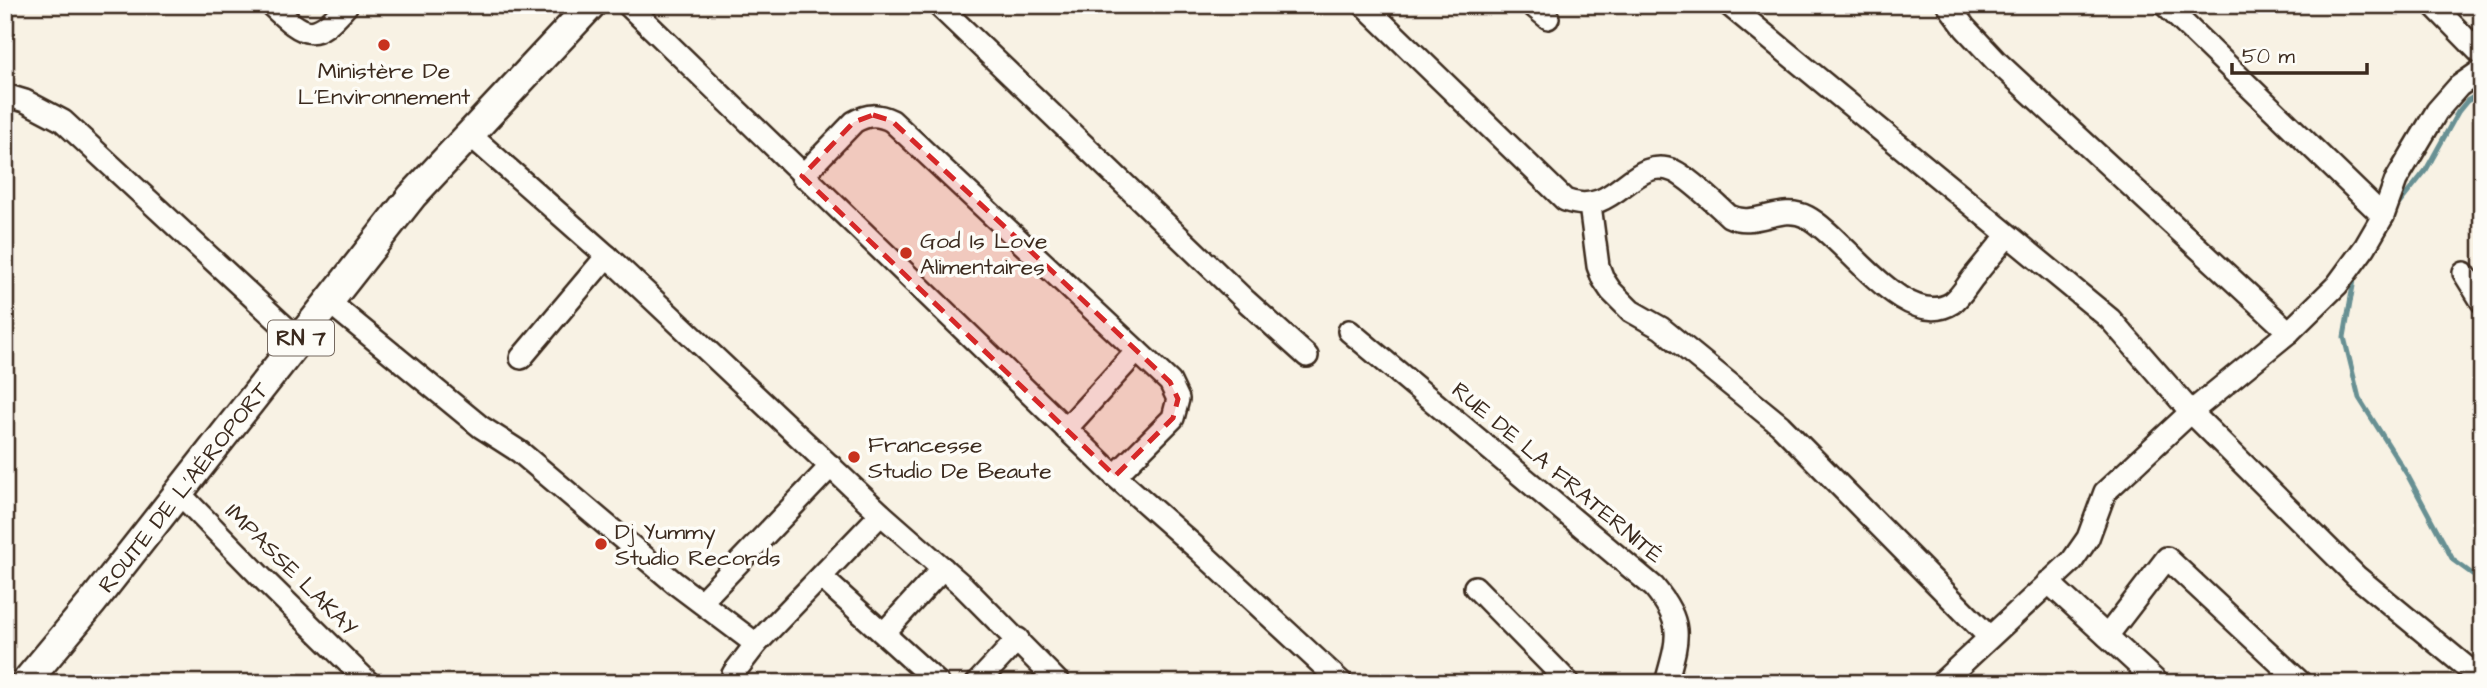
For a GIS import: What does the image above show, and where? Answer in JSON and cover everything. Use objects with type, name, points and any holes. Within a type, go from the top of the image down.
[{"type":"main road","name":"ROUTE DE L’AÉROPORT","points":[[25,683],[91,604],[412,196],[586,7]]},
{"type":"street","points":[[271,5],[293,26],[312,32],[329,26],[347,5]]},
{"type":"street","points":[[628,5],[1115,476],[1342,683]]},
{"type":"street","points":[[938,5],[1246,301],[1307,356]]},
{"type":"street","points":[[1364,5],[1566,200],[1578,205],[1602,201],[1641,173],[1664,168],[1676,172],[1729,216],[1739,221],[1783,212],[1805,216],[1818,224],[1879,281],[1914,306],[1927,309],[1951,303],[2007,236]]},
{"type":"street","points":[[1729,5],[2110,319],[2191,412],[2356,576],[2482,680]]},
{"type":"street","points":[[1948,5],[1995,60],[2289,332]]},
{"type":"street","points":[[2165,5],[2383,216]]},
{"type":"street","points":[[2432,5],[2482,55]]},
{"type":"street","points":[[1950,679],[1989,636],[2072,561],[2088,538],[2105,492],[2191,412],[2289,332],[2337,285],[2365,247],[2383,216],[2396,180],[2437,111],[2459,86],[2482,70]]},
{"type":"street","points":[[5,95],[25,101],[63,121],[299,340]]},
{"type":"street","points":[[802,176],[854,122],[873,115],[892,121],[1138,351],[1170,382],[1178,400],[1177,409],[1173,418],[1115,476]]},
{"type":"street","points":[[470,134],[607,256],[881,514],[943,568],[1059,683]]},
{"type":"street","points":[[1590,205],[1598,267],[1611,291],[1631,311],[1661,328],[1780,425],[1989,636]]},
{"type":"street","points":[[521,358],[607,256]]},
{"type":"street","points":[[2464,274],[2482,302]]},
{"type":"street","points":[[329,302],[481,428],[520,452],[675,583],[756,644]]},
{"type":"street","name":"RUE DE LA FRATERNITÉ","points":[[1349,331],[1654,587],[1670,606],[1676,625],[1676,646],[1666,683]]},
{"type":"street","points":[[1066,429],[1138,351]]},
{"type":"street","points":[[702,601],[831,466]]},
{"type":"street","name":"IMPASSE LAKAY","points":[[179,493],[369,683]]},
{"type":"street","points":[[733,674],[756,644],[881,514]]},
{"type":"street","points":[[2107,636],[2167,558],[2301,683]]},
{"type":"street","points":[[884,633],[943,568]]},
{"type":"street","points":[[821,577],[938,683]]},
{"type":"street","points":[[2048,582],[2158,683]]},
{"type":"street","points":[[1475,587],[1569,683]]},
{"type":"street","points":[[977,683],[1017,639]]},
{"type":"highlighted area","points":[[873,115],[892,121],[1170,382],[1178,399],[1173,418],[1115,476],[802,176],[854,122]]},
{"type":"waterway","points":[[2395,209],[2426,170],[2458,112],[2467,101],[2482,92]]},
{"type":"waterway","points":[[2355,274],[2344,337],[2359,398],[2408,476],[2453,560],[2482,581]]},
{"type":"place","name":"Ministère De L'Environnement","points":[[384,45]]},
{"type":"place","name":"God Is Love Alimentaires","points":[[906,253]]},
{"type":"place","name":"Francesse Studio De Beaute","points":[[854,457]]},
{"type":"place","name":"Dj Yummy Studio Records","points":[[601,544]]}]
